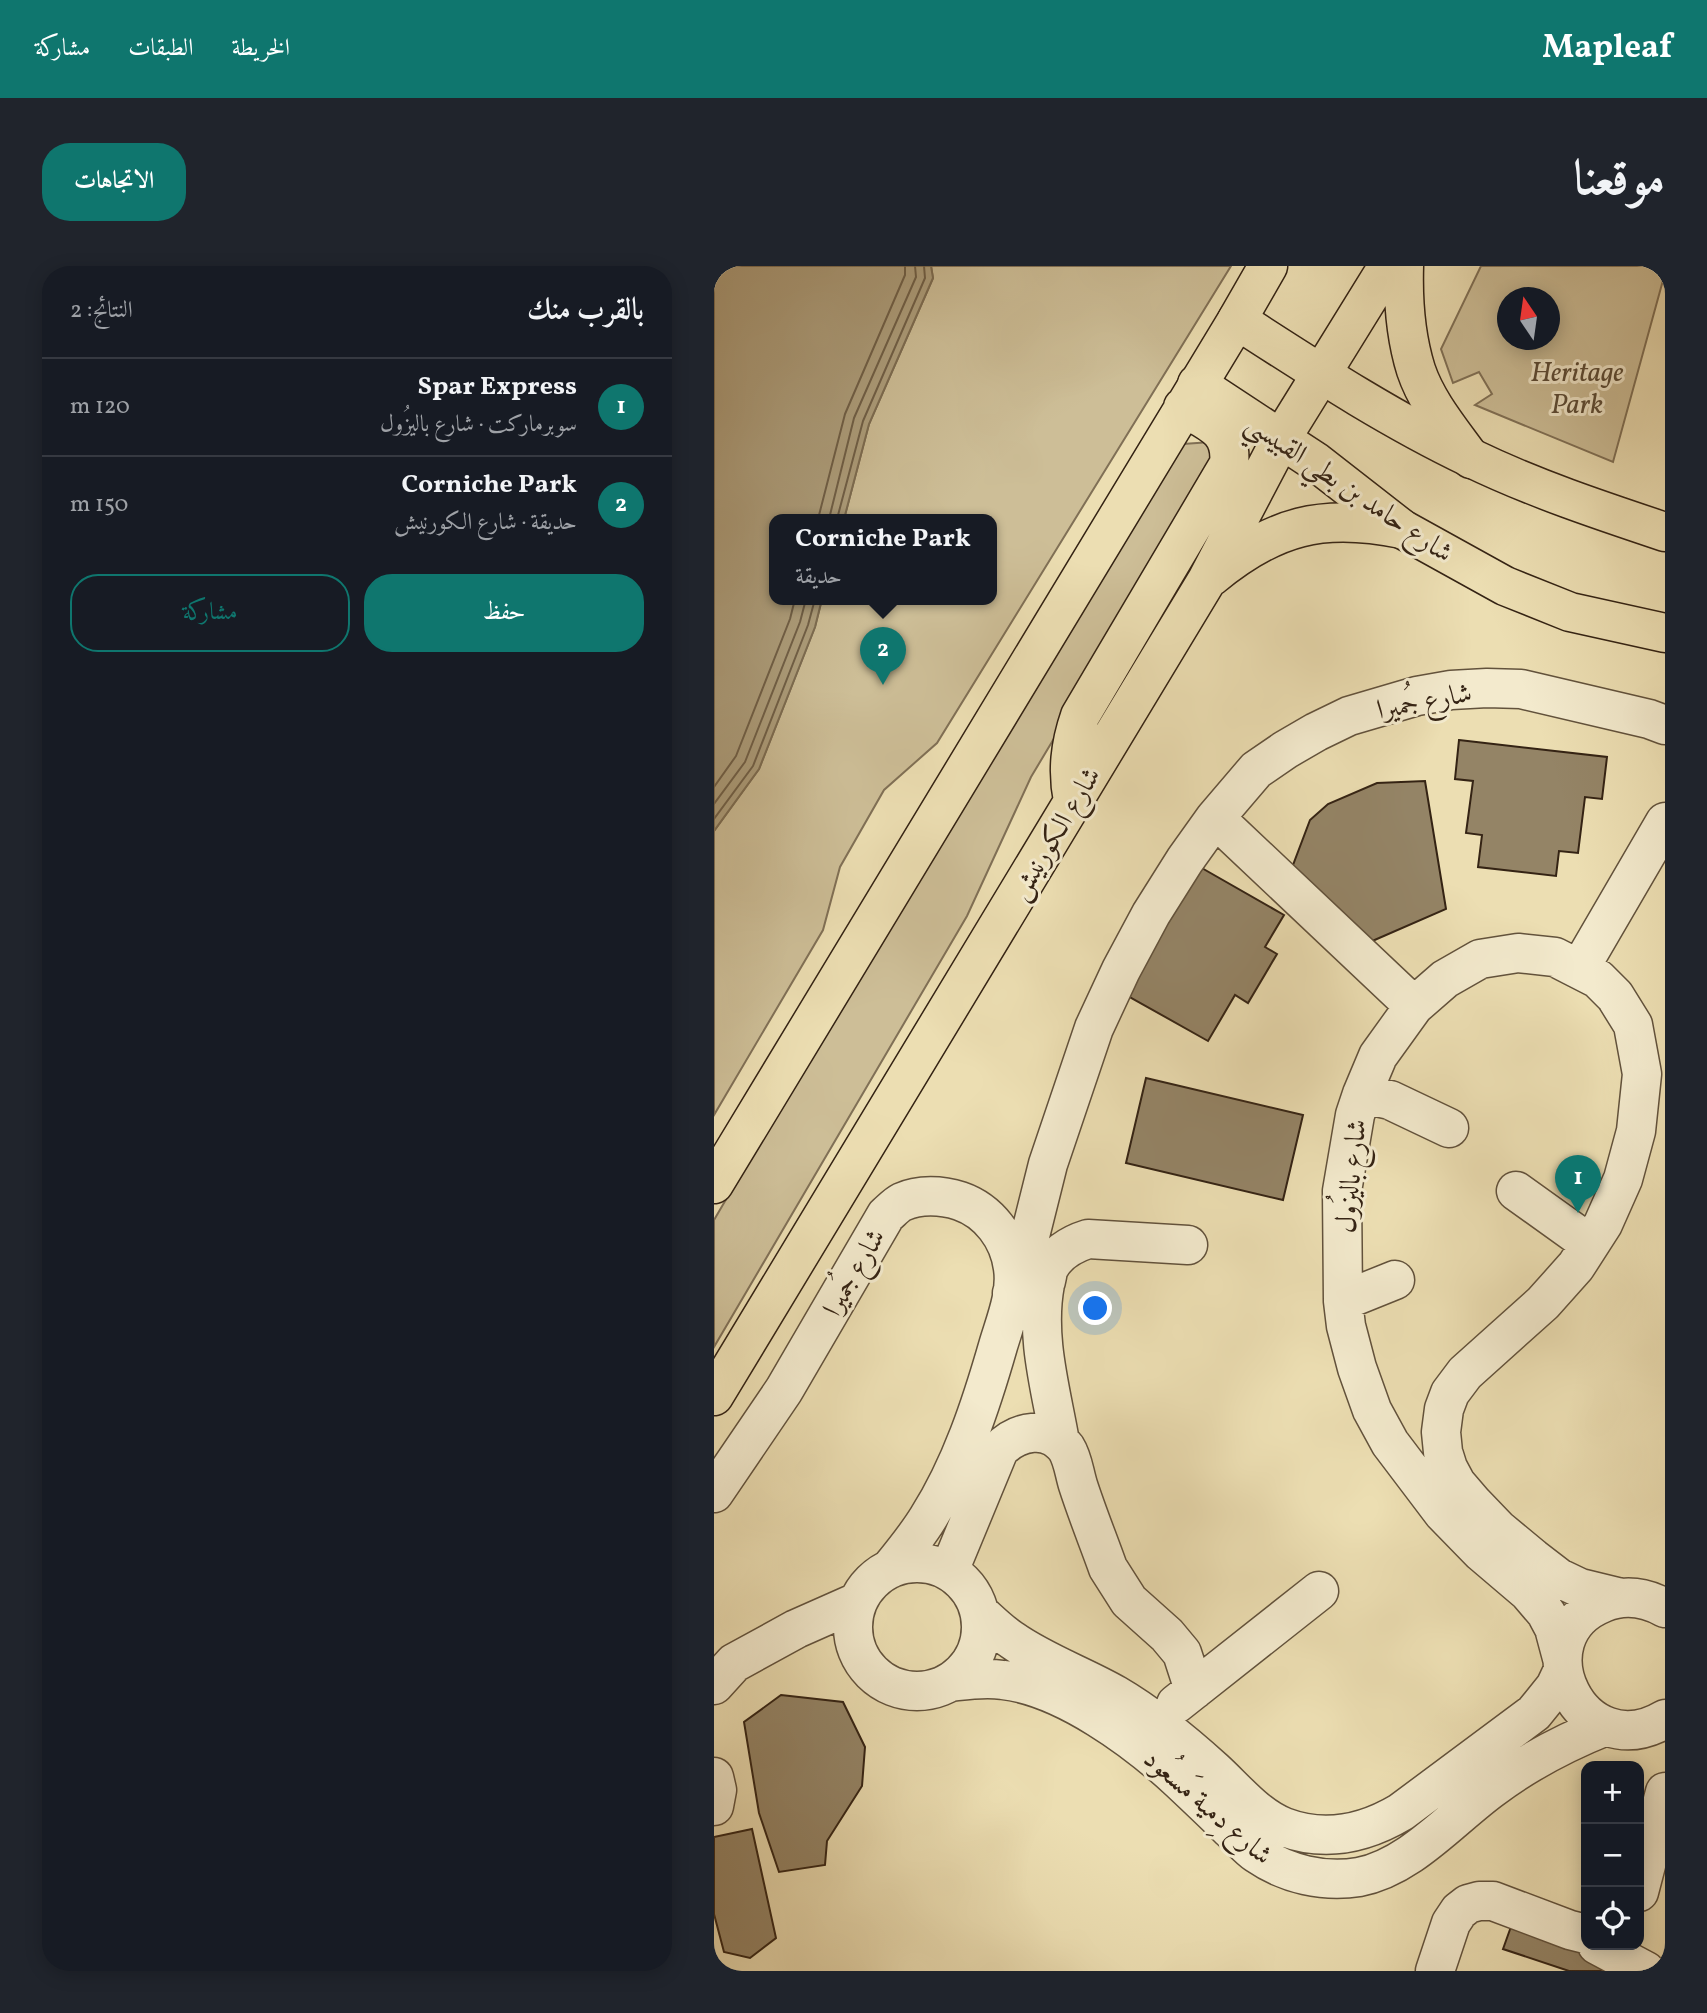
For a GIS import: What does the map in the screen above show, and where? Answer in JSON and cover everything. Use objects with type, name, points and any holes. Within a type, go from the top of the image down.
[{"type":"main road","points":[[714,1184],[1268,266]]},
{"type":"main road","name":"شارع الكورنيش","points":[[714,1396],[1207,580],[1281,439],[1388,266]]},
{"type":"main road","points":[[1404,266],[1408,330],[1416,371],[1444,422],[1471,458]]},
{"type":"main road","points":[[1237,320],[1367,403],[1471,458],[1573,501],[1665,532]]},
{"type":"main road","points":[[1073,801],[1070,753],[1080,716],[1229,464],[1230,452],[1224,435],[1190,396]]},
{"type":"main road","name":"شارع حامد بن بطي القبيسي","points":[[1190,396],[1281,439],[1316,462],[1402,529],[1505,586],[1570,612],[1665,633]]},
{"type":"main road","points":[[1207,580],[1236,557],[1268,538],[1296,527],[1336,522],[1370,522],[1402,529]]},
{"type":"street","name":"شارع جُميرا","points":[[1012,1293],[1027,1252],[1048,1164],[1094,1028],[1151,914],[1215,818],[1255,770],[1316,732],[1349,716],[1417,696],[1463,690],[1521,689],[1665,725]]},
{"type":"street","points":[[1215,818],[1415,1006]]},
{"type":"street","points":[[1580,968],[1665,822]]},
{"type":"street","name":"شارع باليزُول","points":[[1606,1726],[1593,1720],[1572,1698],[1566,1684],[1554,1628],[1546,1613],[1528,1592],[1481,1552],[1443,1513],[1390,1443],[1373,1410],[1357,1368],[1346,1326],[1343,1301],[1342,1191],[1355,1115],[1362,1094],[1378,1056],[1415,1006],[1445,979],[1480,959],[1518,953],[1555,957],[1598,979],[1615,996],[1633,1025],[1642,1074],[1636,1131],[1623,1179],[1603,1224],[1576,1266],[1543,1303],[1465,1373],[1450,1393],[1444,1409],[1441,1432],[1443,1452],[1456,1483],[1498,1529],[1559,1578],[1580,1588],[1649,1598]]},
{"type":"street","points":[[1362,1094],[1390,1100],[1449,1128]]},
{"type":"street","points":[[1516,1191],[1590,1244]]},
{"type":"street","name":"شارع جُميرا","points":[[714,1493],[784,1390],[886,1216],[900,1203],[919,1196],[959,1201],[978,1210],[996,1227],[1007,1244],[1014,1270],[1012,1293],[982,1399],[952,1474],[930,1517],[890,1569]]},
{"type":"street","points":[[1188,1245],[1087,1239],[1076,1243],[1056,1259],[1048,1270],[1042,1301],[1042,1333],[1046,1372],[1060,1442],[1072,1459],[1077,1483],[1108,1568],[1129,1601],[1167,1635],[1182,1653],[1194,1690]]},
{"type":"street","points":[[1343,1301],[1395,1280]]},
{"type":"street","points":[[949,1571],[999,1450],[1012,1438],[1028,1432],[1044,1434],[1060,1442]]},
{"type":"street","points":[[914,1563],[949,1571],[972,1593],[980,1612],[981,1626],[976,1652],[970,1664],[950,1682],[927,1690],[915,1691],[891,1686],[863,1663],[854,1641],[855,1615],[867,1586],[881,1573],[914,1563]]},
{"type":"street","points":[[1156,1721],[1319,1591]]},
{"type":"street","name":"شارع دِمية مَسعُود","points":[[980,1612],[1011,1640],[1119,1697],[1156,1721],[1265,1818],[1303,1832],[1324,1835],[1364,1830],[1401,1812],[1534,1713],[1555,1687],[1568,1637],[1581,1618],[1600,1604],[1649,1598]]},
{"type":"street","points":[[714,1685],[734,1663],[796,1629],[855,1615]]},
{"type":"street","name":"شارع دِمية مَسعُود","points":[[950,1682],[1002,1679],[1066,1701],[1133,1741],[1178,1779],[1256,1854],[1275,1865],[1318,1878],[1357,1877],[1395,1865],[1467,1807],[1523,1767],[1569,1741],[1606,1726]]},
{"type":"street","points":[[1606,1726],[1632,1730],[1657,1724],[1665,1719]]},
{"type":"street","points":[[714,1777],[717,1790],[714,1806]]},
{"type":"street","points":[[1640,1887],[1665,1792]]},
{"type":"street","points":[[1435,1971],[1451,1923],[1468,1904],[1493,1901],[1581,1935]]},
{"type":"street","points":[[1608,1950],[1646,1971]]},
{"type":"green space","points":[[931,266],[1231,266],[937,743],[884,790],[840,867],[823,930],[714,1115],[714,831],[759,769],[815,627],[820,605],[997,605],[997,514],[845,514],[869,424],[933,278]]},
{"type":"green space","name":"Heritage Park","points":[[1481,266],[1665,266],[1613,462],[1475,405],[1492,394],[1479,372],[1453,383],[1441,349]]},
{"type":"green space","points":[[1211,442],[1218,464],[1031,777],[967,916],[714,1347],[714,1220],[869,955],[1183,444]]},
{"type":"water","points":[[714,266],[931,266],[933,278],[869,424],[845,514],[769,514],[769,605],[820,605],[815,627],[759,769],[714,831]]},
{"type":"building","points":[[1459,740],[1607,757],[1602,799],[1585,797],[1578,853],[1559,851],[1556,876],[1478,867],[1482,835],[1466,833],[1473,781],[1455,779]]},
{"type":"building","points":[[1425,781],[1446,909],[1370,942],[1290,873],[1310,820],[1328,804],[1377,783]]},
{"type":"building","points":[[1193,863],[1284,915],[1265,947],[1277,954],[1248,1003],[1235,995],[1208,1041],[1119,991]]},
{"type":"building","points":[[1146,1078],[1303,1115],[1283,1200],[1126,1163]]},
{"type":"building","points":[[781,1695],[843,1702],[865,1747],[862,1786],[827,1841],[825,1865],[779,1872],[759,1813],[744,1722]]},
{"type":"building","points":[[752,1829],[776,1938],[750,1958],[724,1952],[714,1914],[714,1837]]},
{"type":"building","points":[[1513,1921],[1630,1971],[1569,1971],[1503,1949]]},
{"type":"place","name":"Corniche Park","points":[[883,685]]},
{"type":"place","name":"Spar Express","points":[[1578,1213]]}]
